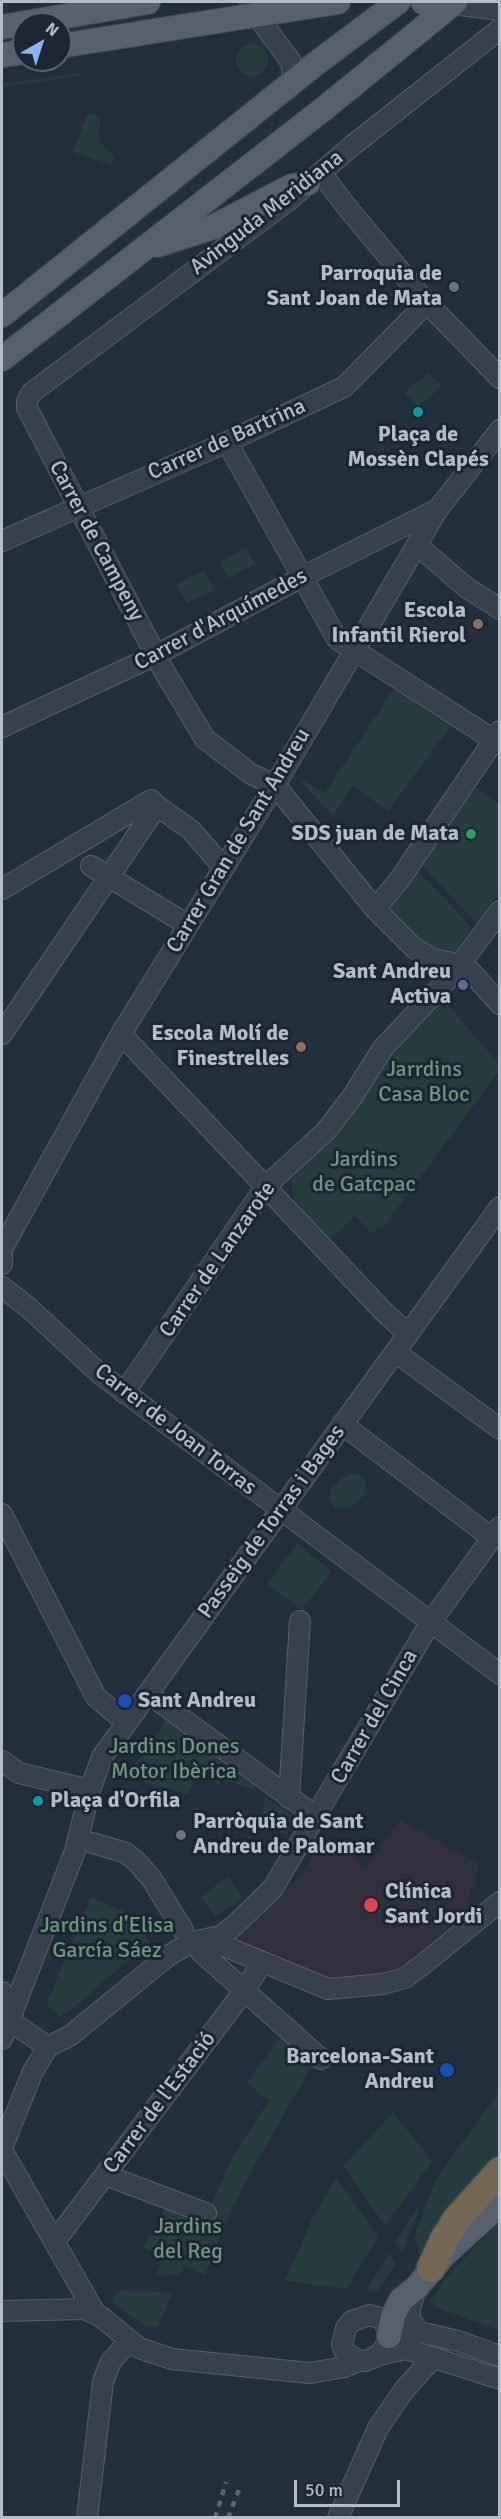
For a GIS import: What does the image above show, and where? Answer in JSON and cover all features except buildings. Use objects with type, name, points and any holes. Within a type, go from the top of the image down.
[{"type":"highway","points":[[424,2278],[458,2219],[500,2171]]},
{"type":"main road","points":[[2,27],[148,2]]},
{"type":"main road","points":[[72,44],[244,8],[338,2]]},
{"type":"main road","points":[[2,315],[290,84],[398,2]]},
{"type":"main road","points":[[423,2],[453,3]]},
{"type":"main road","points":[[2,359],[329,105],[453,3]]},
{"type":"main road","points":[[141,250],[213,227],[284,190],[315,178]]},
{"type":"main road","points":[[386,2334],[399,2302],[500,2204]]},
{"type":"street","points":[[453,3],[500,10]]},
{"type":"street","points":[[244,8],[291,62],[293,75],[290,84]]},
{"type":"street","name":"Avinguda Meridiana","points":[[31,393],[289,200],[353,145],[500,29]]},
{"type":"street","points":[[315,178],[346,206],[427,303],[500,378]]},
{"type":"street","name":"Carrer de Bartrina","points":[[2,541],[227,442],[345,387],[427,303]]},
{"type":"street","name":"Carrer de Campeny","points":[[31,393],[27,408],[156,655],[205,739],[251,774],[275,785]]},
{"type":"street","name":"Carrer Gran de Sant Andreu","points":[[2,1253],[121,1034],[275,785],[438,509],[500,430]]},
{"type":"street","points":[[227,442],[337,639],[498,738],[400,879],[375,909]]},
{"type":"street","name":"Carrer d'Arquímedes","points":[[2,727],[156,655],[302,577],[438,509]]},
{"type":"street","points":[[418,546],[467,588],[500,609]]},
{"type":"street","points":[[275,785],[375,909],[414,948],[433,958],[461,965],[471,972],[500,1004]]},
{"type":"street","points":[[2,889],[151,800],[191,830],[223,867]]},
{"type":"street","points":[[2,1034],[157,806]]},
{"type":"street","points":[[91,866],[188,925]]},
{"type":"street","name":"Carrer de Lanzarote","points":[[124,1393],[266,1186],[326,1131],[352,1097],[383,1048],[461,965],[500,911]]},
{"type":"street","points":[[121,1034],[384,1312],[408,1334]]},
{"type":"street","name":"Passeig de Torras i Bages","points":[[2,2039],[75,1851],[90,1790],[102,1757],[500,1207]]},
{"type":"street","name":"Carrer de Joan Torras","points":[[2,1287],[29,1308],[124,1393],[500,1674]]},
{"type":"street","points":[[395,1352],[500,1429]]},
{"type":"street","points":[[342,1424],[496,1532]]},
{"type":"street","points":[[2,1514],[96,1697],[126,1722]]},
{"type":"street","name":"Carrer del Cinca","points":[[48,2047],[71,2035],[168,1956],[191,1942],[204,1945],[221,1936],[273,1888],[430,1623],[496,1532]]},
{"type":"street","points":[[289,1798],[300,1621]]},
{"type":"street","points":[[161,1703],[307,1810]]},
{"type":"street","points":[[2,1761],[19,1773],[90,1790]]},
{"type":"street","points":[[93,1844],[126,1853],[137,1862],[151,1878],[183,1930]]},
{"type":"street","points":[[204,1945],[328,1989],[383,1984],[405,1978],[500,1902]]},
{"type":"street","points":[[204,1945],[244,1991],[321,2059]]},
{"type":"street","name":"Carrer de l'Estació","points":[[55,2241],[262,1964]]},
{"type":"street","points":[[2,1992],[11,2016],[48,2047],[33,2070],[2,2149],[95,2313],[130,2341],[147,2352],[172,2359],[294,2373],[324,2371],[366,2361],[386,2334],[400,2331],[419,2332],[458,2341],[500,2356]]},
{"type":"street","points":[[105,2175],[206,2213]]},
{"type":"street","points":[[419,2332],[410,2319],[410,2308],[424,2278]]},
{"type":"street","points":[[2,2311],[77,2308],[95,2313]]},
{"type":"street","points":[[324,2371],[335,2359],[342,2345],[344,2332],[352,2320],[370,2315],[386,2334],[406,2349],[500,2379]]},
{"type":"street","points":[[87,2517],[103,2382],[111,2361],[130,2341]]},
{"type":"street","points":[[342,2345],[345,2352],[359,2361]]},
{"type":"street","points":[[338,2517],[378,2428],[404,2390],[434,2358]]},
{"type":"shaded area","name":"Clínica Sant Jordi","points":[[400,1820],[480,1864],[468,1899],[477,1911],[389,1974],[326,1979],[230,1942],[302,1874],[324,1835],[366,1867]]},
{"type":"green space","points":[[252,44],[263,49],[268,60],[263,71],[252,76],[241,71],[236,60],[241,49]]},
{"type":"green space","points":[[79,73],[79,76],[2,87],[2,84]]},
{"type":"green space","points":[[87,114],[95,115],[100,121],[99,141],[114,156],[112,165],[73,152]]},
{"type":"green space","points":[[429,373],[442,387],[417,406],[404,393]]},
{"type":"green space","points":[[246,548],[255,564],[228,578],[219,562]]},
{"type":"green space","points":[[204,570],[214,590],[187,604],[177,584]]},
{"type":"green space","points":[[394,689],[450,727],[388,811],[353,786],[333,815],[296,776],[325,793]]},
{"type":"green space","name":"SDS juan de Mata","points":[[476,787],[499,804],[499,893],[477,924],[421,865]]},
{"type":"green space","points":[[416,869],[472,928],[450,959],[425,949],[384,910]]},
{"type":"green space","name":"Jardins de Gatcpac","points":[[440,997],[499,1063],[499,1071],[382,1229],[379,1227],[372,1234],[355,1216],[329,1240],[294,1200],[291,1180],[306,1166],[304,1164],[383,1048]]},
{"type":"green space","points":[[358,1474],[366,1482],[363,1496],[349,1508],[335,1508],[329,1499],[332,1488],[342,1478]]},
{"type":"green space","points":[[297,1544],[332,1571],[302,1610],[267,1584]]},
{"type":"green space","name":"Jardins Dones Motor Ibèrica","points":[[166,1720],[255,1778],[253,1789],[222,1780],[219,1785],[200,1774],[188,1794],[127,1777]]},
{"type":"green space","points":[[265,1797],[296,1818],[286,1835],[261,1820]]},
{"type":"green space","points":[[228,1877],[243,1898],[215,1917],[201,1896]]},
{"type":"green space","name":"Jardins d'Elisa García Sáez","points":[[91,1897],[130,1914],[150,1942],[68,2012],[60,2016],[47,2005],[48,1999]]},
{"type":"green space","name":"Jardins del Reg","points":[[280,2038],[315,2065],[306,2076],[256,2163],[232,2209],[205,2275],[183,2265],[182,2274],[156,2276],[165,2255],[143,2248],[150,2233],[154,2234],[165,2206],[208,2213],[233,2156],[269,2101],[247,2083]]},
{"type":"green space","points":[[499,2092],[499,2158],[419,2256],[415,2235],[436,2179]]},
{"type":"green space","points":[[393,2112],[432,2161],[385,2226],[344,2166]]},
{"type":"green space","points":[[336,2177],[378,2237],[346,2289],[285,2281],[312,2219]]},
{"type":"green space","points":[[421,2204],[402,2252],[395,2242]]},
{"type":"green space","points":[[499,2222],[499,2330],[435,2307],[431,2300],[449,2274]]},
{"type":"green space","points":[[389,2253],[396,2264],[376,2292],[366,2291]]},
{"type":"green space","points":[[117,2291],[173,2292],[158,2327],[145,2326],[112,2302]]},
{"type":"railway","points":[[215,2518],[226,2482]]},
{"type":"railway","points":[[228,2518],[240,2487]]},
{"type":"place","name":"Parroquia de Sant Joan de Mata","points":[[454,287]]},
{"type":"place","name":"Plaça de Mossèn Clapés","points":[[418,412]]},
{"type":"place","name":"Escola Infantil Rierol","points":[[478,624]]},
{"type":"place","name":"SDS juan de Mata","points":[[471,834]]},
{"type":"place","name":"Sant Andreu Activa","points":[[463,985]]},
{"type":"place","name":"Escola Molí de Finestrelles","points":[[301,1047]]},
{"type":"place","name":"Sant Andreu","points":[[125,1701]]},
{"type":"place","name":"Plaça d'Orfila","points":[[38,1801]]},
{"type":"place","name":"Parròquia de Sant Andreu de Palomar","points":[[181,1835]]},
{"type":"place","name":"Clínica Sant Jordi","points":[[371,1905]]},
{"type":"place","name":"Barcelona-Sant Andreu","points":[[447,2070]]},
{"type":"park label","name":"Jarrdins Casa Bloc","points":[[424,1082]]}]
